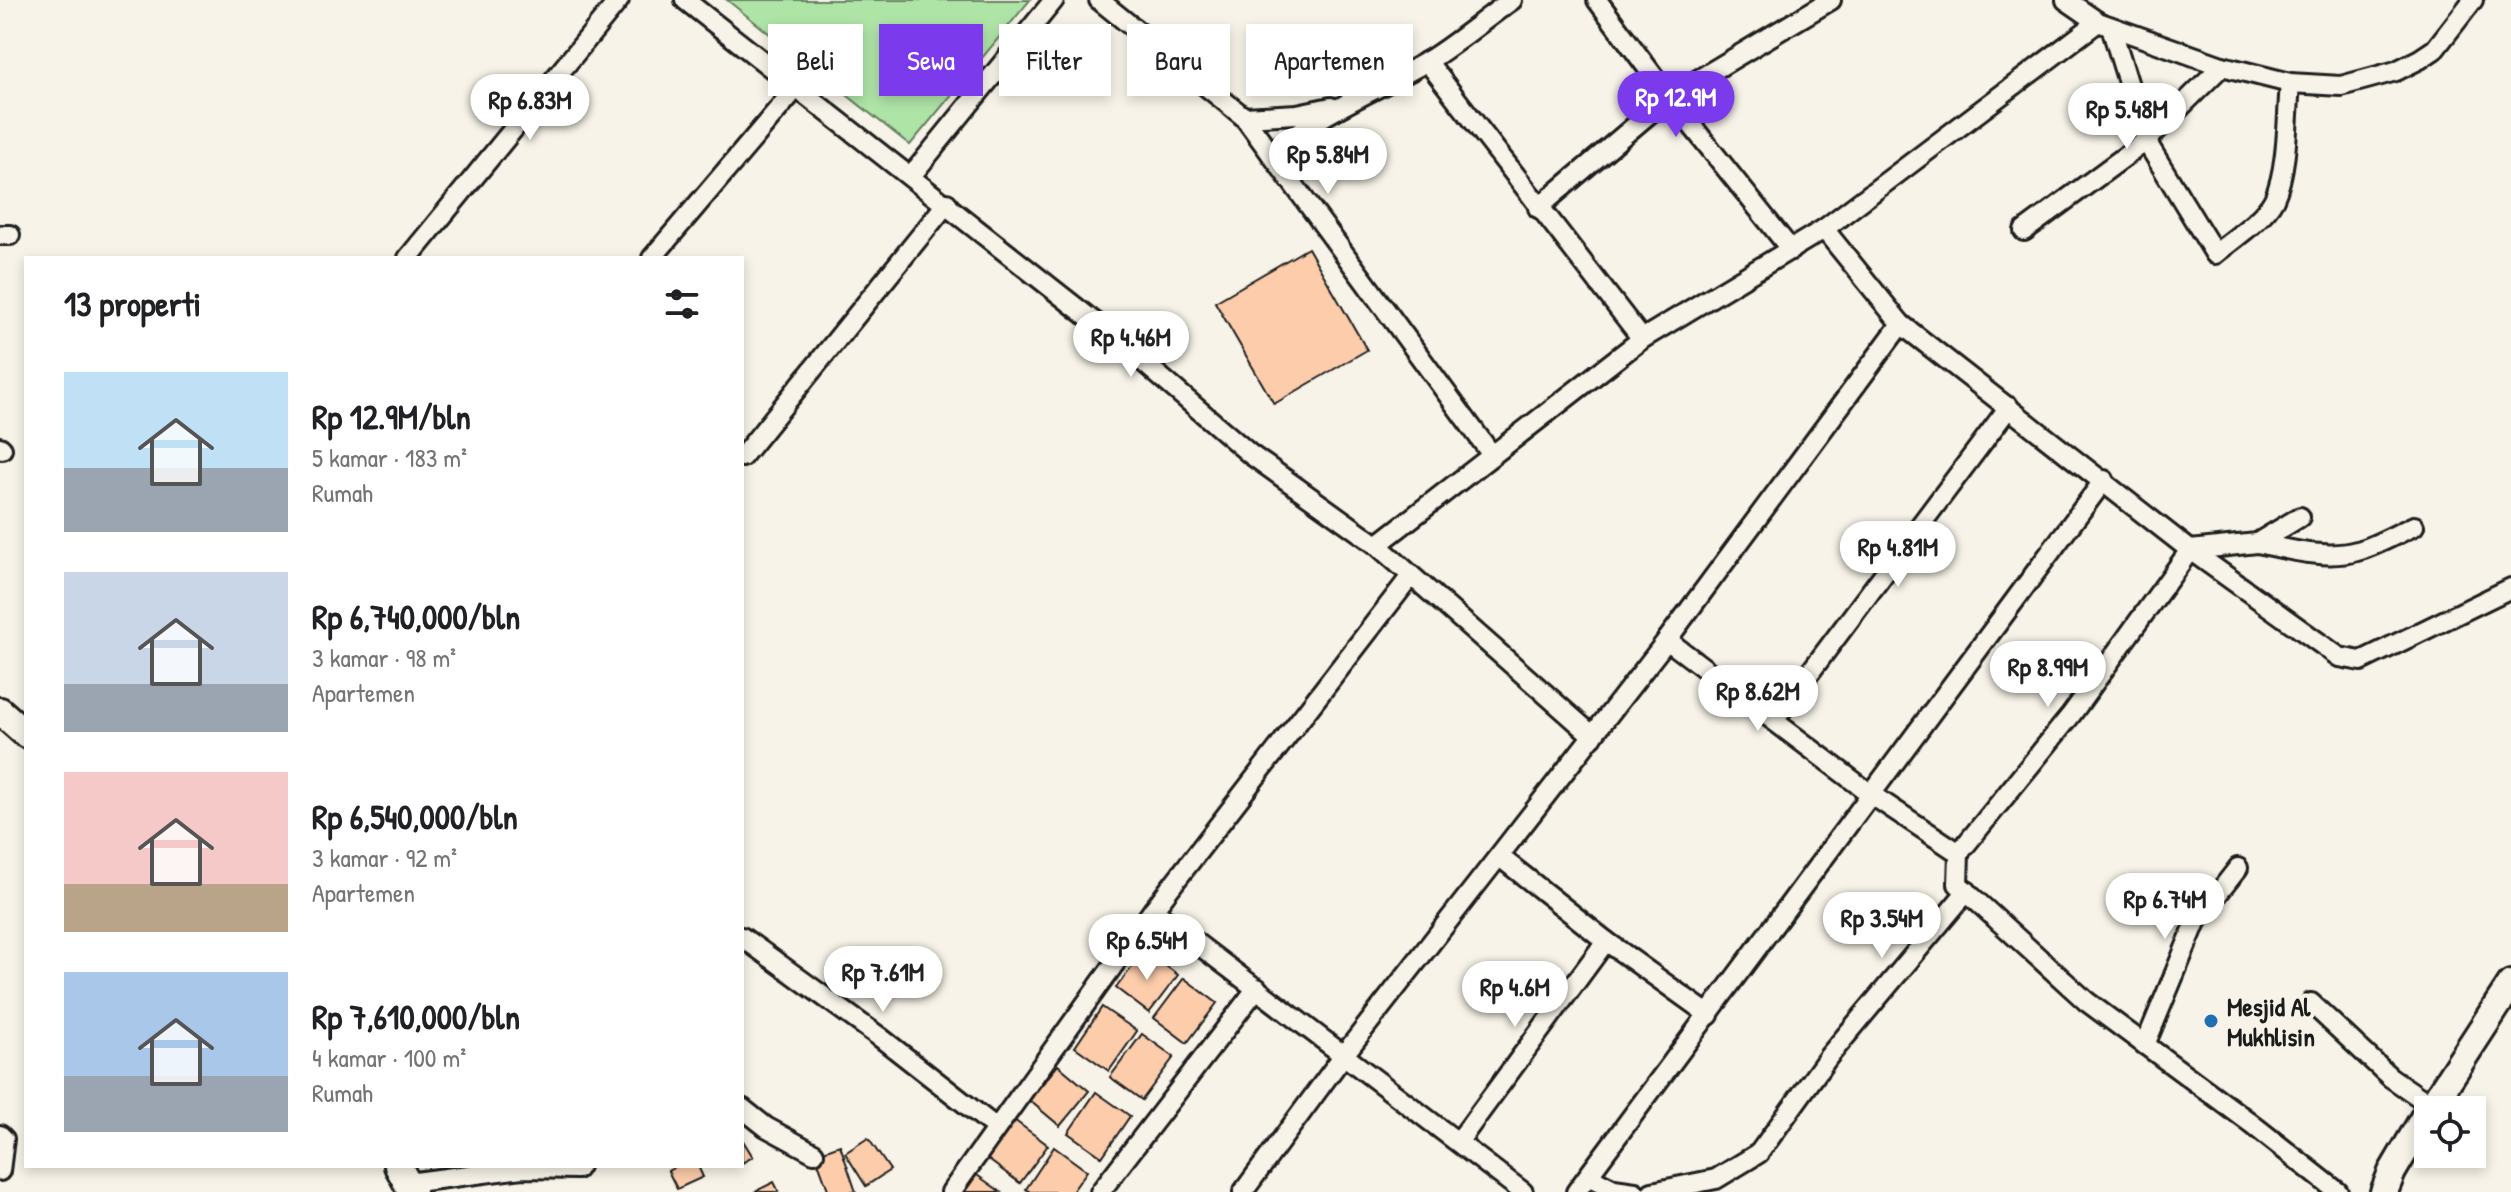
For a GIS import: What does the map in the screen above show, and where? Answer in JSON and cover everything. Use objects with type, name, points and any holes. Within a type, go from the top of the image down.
[{"type":"street","points":[[410,256],[619,0]]},
{"type":"street","points":[[685,0],[768,64]]},
{"type":"street","points":[[911,176],[1054,0]]},
{"type":"street","points":[[1099,0],[1244,117],[1492,455]]},
{"type":"street","points":[[1271,154],[1296,133],[1427,61],[1511,0]]},
{"type":"street","points":[[1597,0],[1669,97],[1791,250]]},
{"type":"street","points":[[1538,208],[1669,97],[1831,0]]},
{"type":"street","points":[[2066,0],[2104,25],[2222,66],[2290,83],[2341,86],[2396,71],[2435,49],[2467,3]]},
{"type":"street","points":[[2104,25],[2146,141],[2215,254],[2254,222],[2273,201],[2284,151],[2290,83]]},
{"type":"street","points":[[1377,545],[1642,339],[1824,229],[2104,25]]},
{"type":"street","points":[[1427,61],[1642,339]]},
{"type":"street","points":[[2024,231],[2146,141],[2222,66]]},
{"type":"street","points":[[654,256],[789,96]]},
{"type":"street","points":[[809,96],[1120,342],[1250,454],[1377,545],[1593,736]]},
{"type":"street","points":[[1244,117],[1297,114],[1345,104]]},
{"type":"street","points":[[744,455],[947,203]]},
{"type":"street","points":[[1824,229],[1901,324],[2190,550],[2339,657],[2361,661],[2511,588]]},
{"type":"street","points":[[1243,1192],[1343,1056],[1667,640],[1901,324]]},
{"type":"street","points":[[1775,719],[2009,407]]},
{"type":"street","points":[[1584,1186],[2104,480]]},
{"type":"street","points":[[2257,543],[2300,517]]},
{"type":"street","points":[[2338,1192],[2086,1001],[1958,884],[1959,853],[2071,715],[2190,550],[2257,543],[2287,549],[2342,553],[2357,551],[2414,526]]},
{"type":"street","points":[[951,1192],[1153,910],[1411,576]]},
{"type":"street","points":[[1667,640],[1872,795],[1959,853]]},
{"type":"street","points":[[0,711],[24,732]]},
{"type":"street","points":[[1500,857],[1606,941],[1709,1015]]},
{"type":"street","points":[[2145,1045],[2196,922],[2238,868]]},
{"type":"street","points":[[1652,1192],[1716,1179],[1759,1153],[1829,1056],[1967,891]]},
{"type":"street","points":[[1153,910],[1523,1192]]},
{"type":"street","points":[[744,939],[995,1127]]},
{"type":"street","points":[[1459,1141],[1606,941]]},
{"type":"street","points":[[2438,1096],[2511,984]]},
{"type":"street","points":[[1100,1192],[1257,988]]},
{"type":"street","points":[[2311,1003],[2414,1097]]},
{"type":"street","points":[[744,1110],[766,1127],[814,1153]]},
{"type":"street","points":[[2384,1192],[2414,1132]]},
{"type":"street","points":[[0,1135],[4,1145],[0,1171]]},
{"type":"street","points":[[406,1180],[522,1168],[578,1168]]},
{"type":"street","points":[[1584,1186],[1635,1192]]},
{"type":"green space","points":[[727,0],[1030,0],[1010,24],[999,24],[999,37],[983,57],[983,24],[879,24],[879,96],[951,96],[910,145],[848,96],[863,96],[863,24],[768,24],[768,32]]},
{"type":"building","points":[[1308,248],[1367,350],[1274,404],[1215,302]]},
{"type":"building","points":[[1145,950],[1178,975],[1149,1013],[1116,988]]},
{"type":"building","points":[[1184,978],[1217,1003],[1187,1043],[1154,1018]]},
{"type":"building","points":[[1102,1007],[1137,1031],[1109,1071],[1075,1047]]},
{"type":"building","points":[[1142,1034],[1174,1057],[1142,1100],[1110,1077]]},
{"type":"building","points":[[1058,1065],[1089,1091],[1060,1126],[1029,1100]]},
{"type":"building","points":[[1096,1092],[1130,1116],[1102,1157],[1068,1133]]},
{"type":"building","points":[[1014,1120],[1048,1145],[1020,1183],[986,1158]]},
{"type":"building","points":[[868,1138],[890,1170],[866,1186],[845,1153]]},
{"type":"building","points":[[744,1142],[753,1157],[744,1162]]},
{"type":"building","points":[[840,1145],[856,1192],[829,1192],[815,1154]]},
{"type":"building","points":[[1054,1147],[1087,1171],[1072,1192],[1030,1192],[1026,1189]]},
{"type":"building","points":[[673,1168],[699,1168],[703,1177],[677,1189],[668,1171]]},
{"type":"building","points":[[974,1173],[1001,1192],[961,1192]]},
{"type":"building","points":[[774,1182],[779,1192],[756,1191]]},
{"type":"place","name":"Mesjid Al Mukhlisin","points":[[2211,1021]]}]
